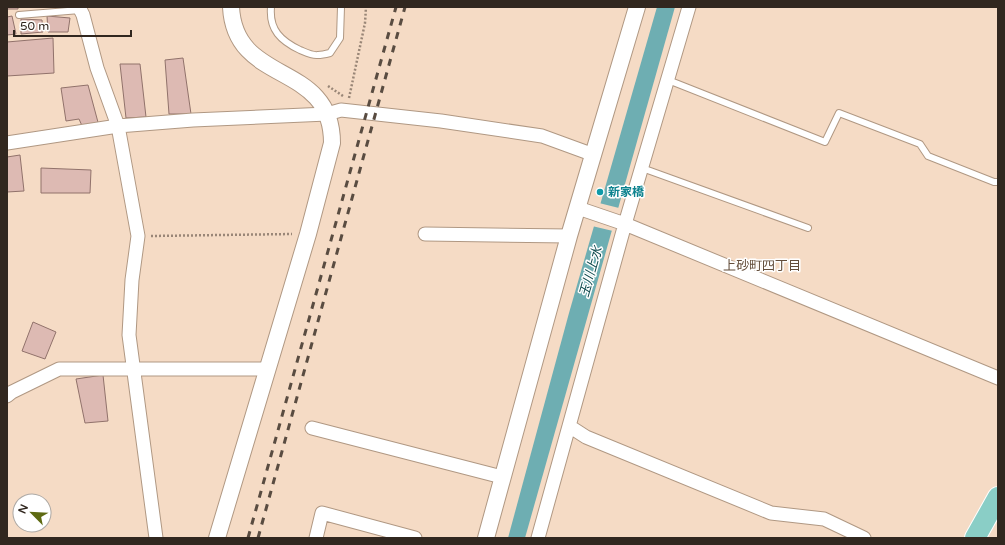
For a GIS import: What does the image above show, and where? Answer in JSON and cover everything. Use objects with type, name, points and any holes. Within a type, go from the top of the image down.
[{"type":"main road","points":[[975,538],[998,498]]},
{"type":"street","points":[[217,538],[266,369],[308,234],[332,143],[332,134],[327,114],[317,98],[306,86],[268,67],[248,50],[238,35],[233,23],[231,7]]},
{"type":"street","points":[[486,538],[570,236],[582,210],[594,155],[637,7]]},
{"type":"street","points":[[538,538],[569,426],[621,222],[642,168],[689,7]]},
{"type":"street","points":[[80,9],[97,68],[118,126],[138,236],[132,280],[129,325],[156,538]]},
{"type":"street","points":[[7,143],[118,126],[193,120],[327,114],[341,110],[441,121],[542,136],[594,155]]},
{"type":"street","points":[[582,210],[621,222],[998,378]]},
{"type":"street","points":[[425,234],[570,236]]},
{"type":"street","points":[[7,396],[12,392],[59,369],[266,369]]},
{"type":"street","points":[[569,426],[586,437],[771,513],[824,519],[864,538]]},
{"type":"street","points":[[312,428],[502,477]]},
{"type":"street","points":[[316,538],[322,513],[415,538]]},
{"type":"lane","points":[[270,7],[271,20],[278,35],[286,43],[304,52],[318,56],[330,53],[340,38],[341,7]]},
{"type":"lane","points":[[19,14],[80,9]]},
{"type":"lane","points":[[668,80],[825,142],[839,114],[920,144],[928,156],[994,182],[998,182]]},
{"type":"lane","points":[[642,168],[808,228]]},
{"type":"path","points":[[138,236],[308,234]]},
{"type":"water","name":"玉川上水","points":[[657,7],[675,7],[525,538],[508,538],[569,313]]},
{"type":"pier","name":"新家橋","points":[[599,203],[619,208],[613,231],[592,226]]},
{"type":"building","points":[[7,7],[18,7],[18,9],[7,9]]},
{"type":"building","points":[[12,16],[16,34],[7,35],[7,17]]},
{"type":"building","points":[[47,16],[70,18],[68,32],[48,32]]},
{"type":"building","points":[[21,19],[42,20],[43,32],[21,34]]},
{"type":"building","points":[[53,38],[54,73],[7,76],[7,42]]},
{"type":"building","points":[[183,58],[191,114],[169,114],[165,60]]},
{"type":"building","points":[[120,64],[140,64],[146,117],[126,118]]},
{"type":"building","points":[[88,85],[99,126],[83,128],[79,119],[66,121],[61,88]]},
{"type":"building","points":[[20,155],[24,191],[7,192],[7,157]]},
{"type":"building","points":[[41,168],[91,170],[90,193],[41,193]]},
{"type":"building","points":[[33,322],[56,332],[45,359],[22,351]]},
{"type":"building","points":[[103,375],[108,421],[85,423],[76,379]]},
{"type":"railway","points":[[248,538],[396,7]]},
{"type":"railway","points":[[258,538],[405,7]]},
{"type":"place","name":"新家橋","points":[[600,192]]},
{"type":"district","name":"上砂町四丁目","points":[[762,266]]}]
